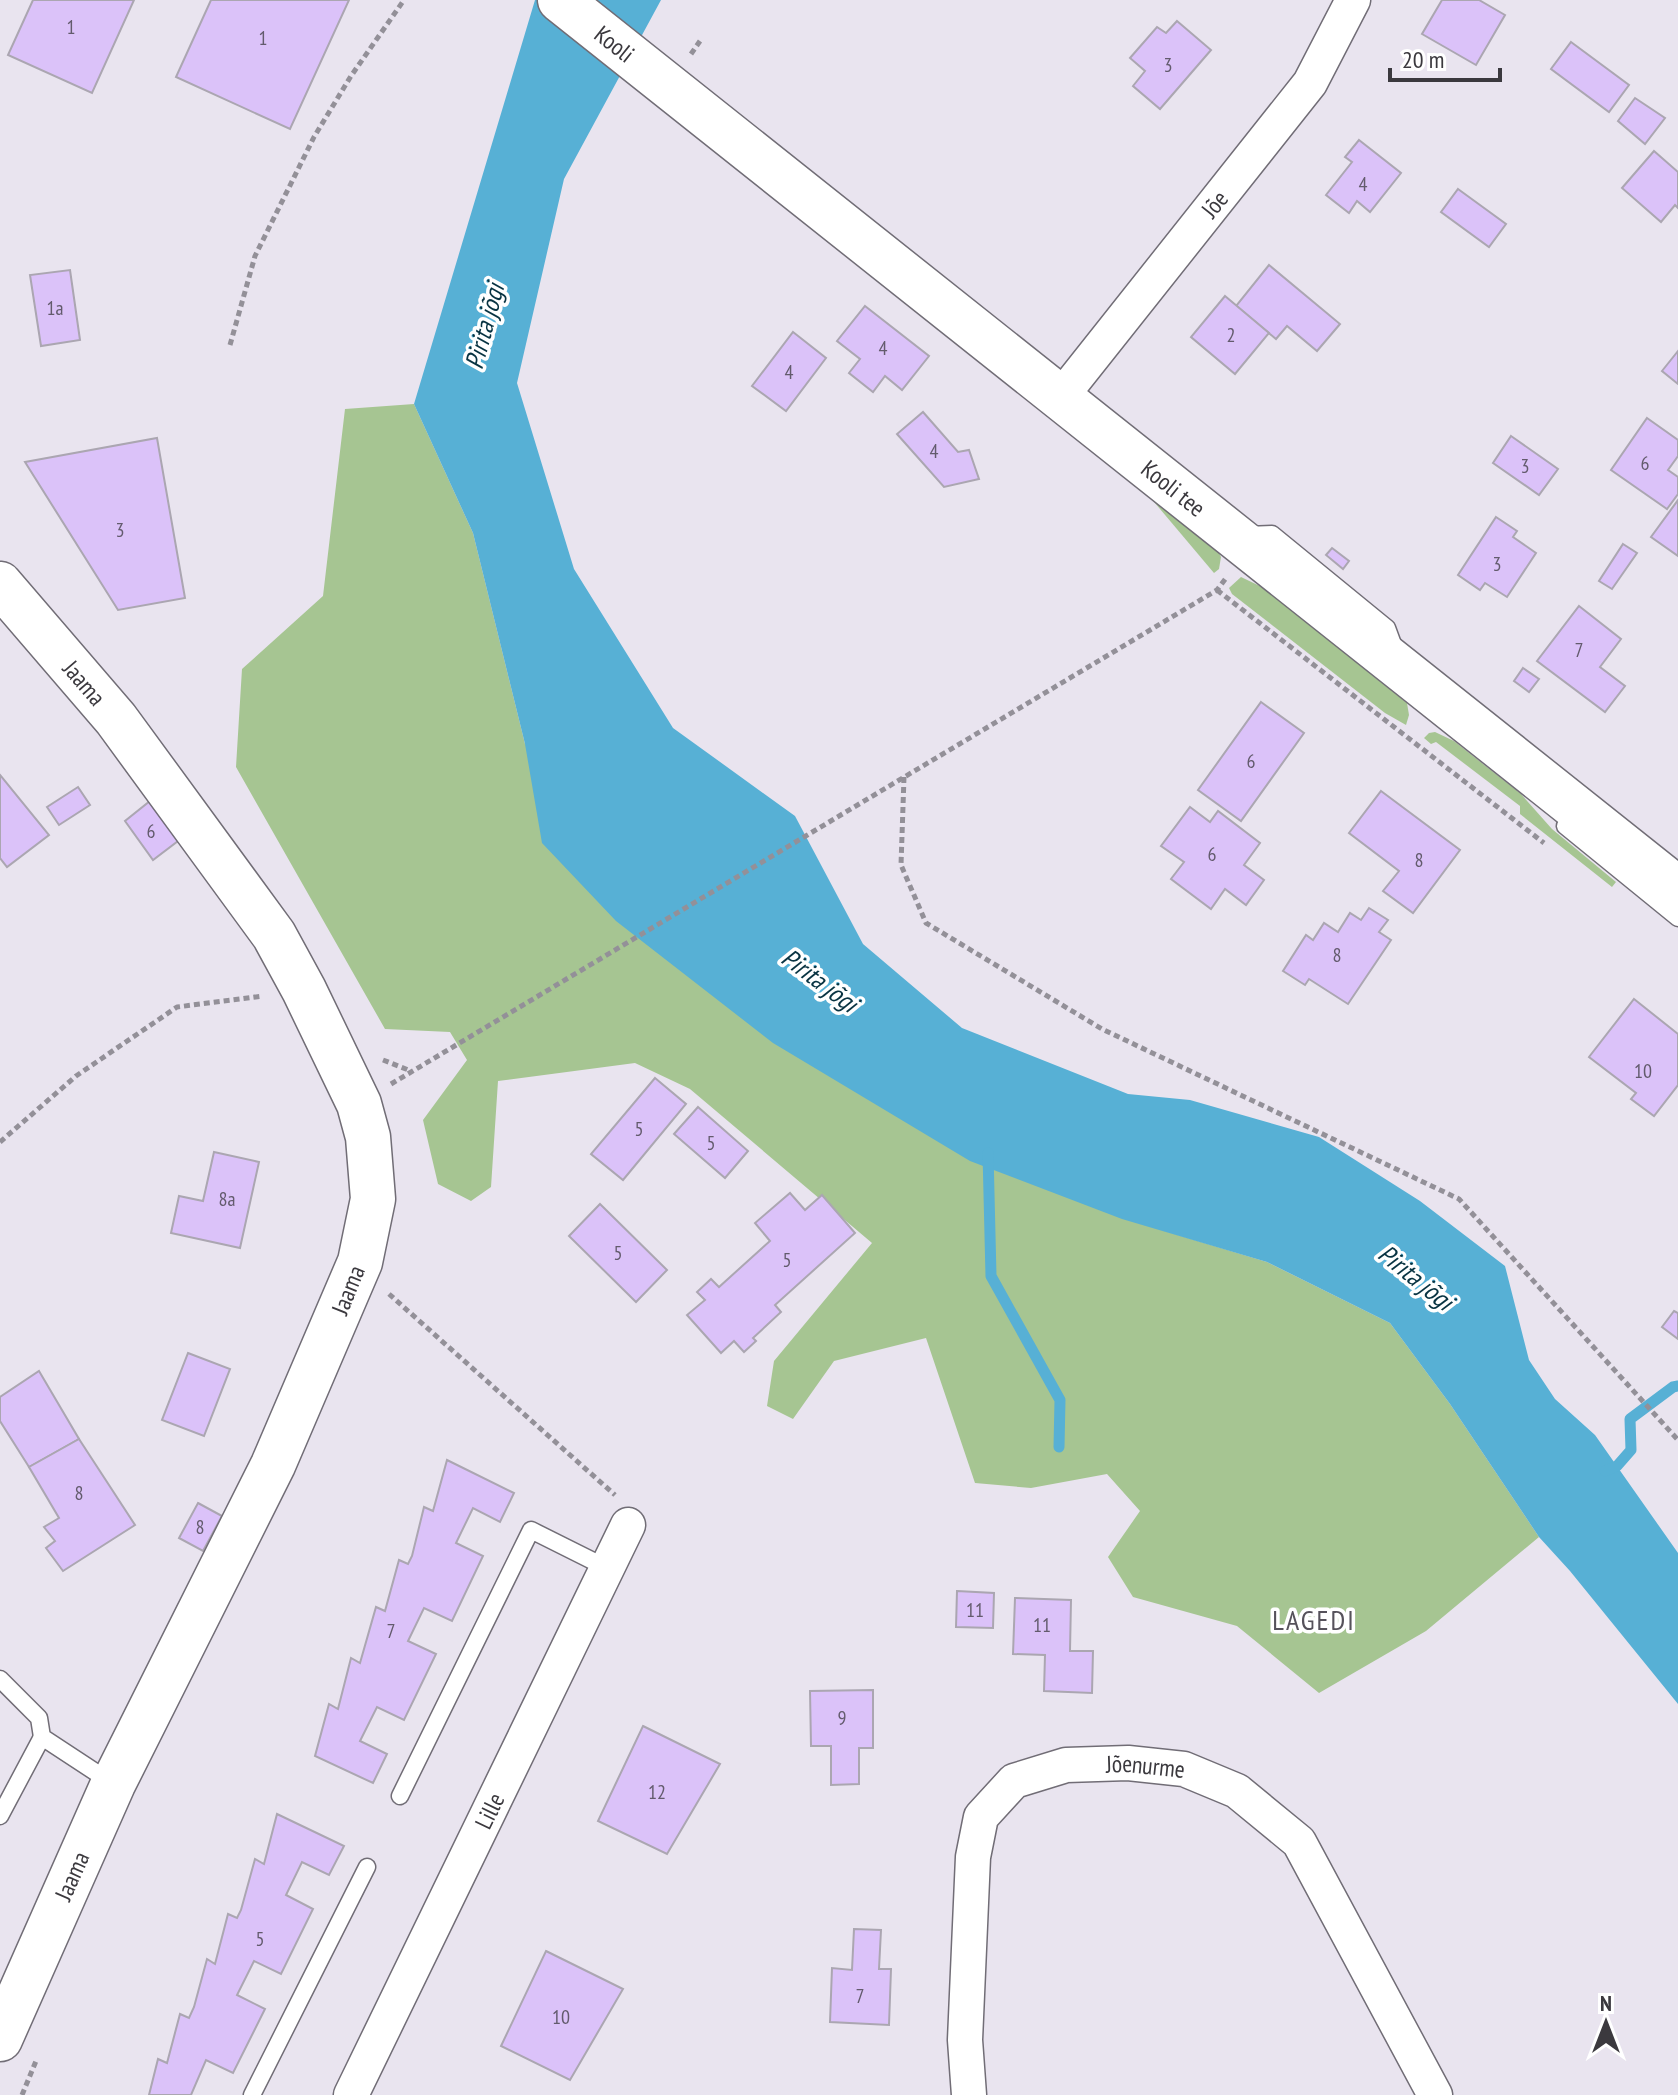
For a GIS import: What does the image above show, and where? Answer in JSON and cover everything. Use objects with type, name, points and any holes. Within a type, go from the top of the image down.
[{"type":"street","name":"Kooli","points":[[560,0],[669,85]]},
{"type":"street","name":"Jõe","points":[[1060,398],[1310,83],[1353,0]]},
{"type":"street","name":"Kooli tee","points":[[669,85],[1678,889]]},
{"type":"street","name":"Jaama","points":[[0,584],[116,719],[274,935],[359,1104],[368,1137],[373,1199],[360,1262],[273,1465],[113,1784],[0,2039]]},
{"type":"street","name":"Lille","points":[[351,2095],[628,1525]]},
{"type":"street","name":"Jõenurme","points":[[969,2095],[965,2040],[973,1857],[981,1817],[1014,1781],[1066,1765],[1128,1763],[1184,1769],[1237,1791],[1299,1842],[1435,2095]]},
{"type":"lane","points":[[1543,782],[1560,822],[1678,918]]},
{"type":"lane","points":[[400,1796],[531,1530],[607,1568]]},
{"type":"lane","points":[[0,1679],[39,1718],[42,1737],[0,1816]]},
{"type":"lane","points":[[42,1737],[113,1784]]},
{"type":"lane","points":[[252,2095],[367,1867]]},
{"type":"path","points":[[230,345],[255,256],[314,137],[351,76],[404,0]]},
{"type":"path","points":[[359,1104],[1217,590],[1242,541]]},
{"type":"path","points":[[1217,590],[1544,843]]},
{"type":"path","points":[[904,777],[901,865],[926,923],[1102,1029],[1459,1199],[1678,1440]]},
{"type":"path","points":[[0,1142],[76,1076],[177,1007],[304,990]]},
{"type":"path","points":[[382,1288],[621,1500],[628,1525]]},
{"type":"green space","points":[[414,404],[473,533],[525,744],[1122,1218],[1267,1262],[1390,1323],[1450,1404],[1539,1537],[1426,1631],[1319,1693],[1237,1626],[1133,1597],[1108,1557],[1140,1511],[1107,1474],[1031,1488],[975,1483],[926,1338],[834,1361],[793,1419],[767,1406],[774,1361],[872,1243],[690,1089],[635,1063],[498,1081],[491,1187],[471,1201],[438,1184],[423,1120],[467,1060],[450,1032],[385,1029],[236,767],[242,669],[323,596],[345,409]]},
{"type":"green space","points":[[1144,490],[1217,549],[1221,557],[1219,569],[1214,573]]},
{"type":"green space","points":[[1241,577],[1264,588],[1407,703],[1409,715],[1406,725],[1385,713],[1232,594],[1229,588]]},
{"type":"green space","points":[[1435,732],[1454,741],[1521,794],[1552,829],[1616,882],[1612,887],[1520,814],[1520,806],[1436,742],[1431,744],[1424,738]]},
{"type":"water","name":"Pirita jõgi","points":[[535,0],[661,0],[564,179],[517,383],[574,569],[673,728],[795,816],[863,944],[962,1028],[1128,1094],[1190,1100],[1319,1137],[1420,1201],[1505,1266],[1529,1360],[1555,1399],[1595,1435],[1678,1553],[1678,1704],[1539,1537],[1450,1404],[1390,1323],[1267,1262],[1122,1219],[970,1161],[773,1043],[616,921],[542,843],[525,744],[473,533],[414,404]]},
{"type":"building","points":[[33,0],[134,0],[92,93],[8,55]]},
{"type":"building","points":[[211,0],[349,0],[290,129],[176,77]]},
{"type":"building","points":[[1442,0],[1479,0],[1505,15],[1476,65],[1422,34]]},
{"type":"building","points":[[1177,21],[1211,50],[1160,109],[1133,86],[1145,71],[1130,58],[1157,27],[1166,33]]},
{"type":"building","points":[[1571,42],[1629,85],[1609,112],[1551,69]]},
{"type":"building","points":[[1635,98],[1665,118],[1645,144],[1618,121]]},
{"type":"building","points":[[1359,140],[1401,173],[1370,212],[1357,201],[1349,213],[1326,195],[1352,162],[1345,157]]},
{"type":"building","points":[[1654,151],[1678,172],[1678,208],[1675,205],[1661,222],[1622,188]]},
{"type":"building","points":[[1458,189],[1506,224],[1489,247],[1441,212]]},
{"type":"building","points":[[1269,265],[1340,324],[1317,351],[1287,326],[1276,339],[1236,306]]},
{"type":"building","points":[[70,270],[80,340],[41,346],[30,275]]},
{"type":"building","points":[[1225,296],[1269,333],[1235,374],[1191,337]]},
{"type":"building","points":[[865,306],[929,356],[902,390],[885,376],[873,392],[849,373],[860,359],[837,341]]},
{"type":"building","points":[[793,332],[826,358],[786,411],[752,386]]},
{"type":"building","points":[[1678,351],[1678,384],[1662,371]]},
{"type":"building","points":[[923,412],[958,452],[969,450],[979,479],[944,487],[897,434]]},
{"type":"building","points":[[1647,418],[1678,440],[1678,456],[1668,470],[1678,477],[1678,494],[1667,509],[1611,470]]},
{"type":"building","points":[[1511,436],[1558,469],[1539,495],[1493,463]]},
{"type":"building","points":[[157,438],[185,598],[118,610],[25,462]]},
{"type":"building","points":[[1678,500],[1678,556],[1651,537]]},
{"type":"building","points":[[1496,517],[1517,531],[1513,537],[1536,553],[1507,597],[1485,583],[1480,590],[1458,575]]},
{"type":"building","points":[[1623,544],[1637,553],[1612,589],[1599,581]]},
{"type":"building","points":[[1332,548],[1349,561],[1343,569],[1326,555]]},
{"type":"building","points":[[1579,606],[1621,639],[1600,667],[1625,686],[1605,712],[1537,661]]},
{"type":"building","points":[[1523,668],[1539,679],[1529,692],[1514,681]]},
{"type":"building","points":[[1261,702],[1304,733],[1241,821],[1198,790]]},
{"type":"building","points":[[0,775],[49,835],[7,867],[0,858]]},
{"type":"building","points":[[78,787],[90,805],[59,825],[47,807]]},
{"type":"building","points":[[1381,791],[1460,850],[1413,913],[1383,891],[1399,871],[1349,833]]},
{"type":"building","points":[[150,801],[178,841],[153,860],[125,821]]},
{"type":"building","points":[[1190,807],[1210,822],[1218,811],[1260,843],[1244,865],[1264,880],[1246,905],[1225,889],[1211,909],[1171,879],[1184,862],[1161,846]]},
{"type":"building","points":[[1369,908],[1388,920],[1379,932],[1391,940],[1348,1004],[1309,979],[1305,985],[1283,971],[1306,935],[1313,940],[1324,923],[1338,932],[1350,913],[1361,920]]},
{"type":"building","points":[[1634,999],[1678,1034],[1678,1085],[1654,1116],[1631,1099],[1636,1093],[1589,1057]]},
{"type":"building","points":[[655,1078],[686,1104],[623,1180],[591,1154]]},
{"type":"building","points":[[698,1107],[748,1151],[725,1178],[674,1134]]},
{"type":"building","points":[[214,1152],[259,1162],[240,1248],[171,1233],[179,1196],[203,1201]]},
{"type":"building","points":[[790,1193],[805,1210],[822,1195],[855,1233],[775,1305],[781,1312],[753,1338],[756,1341],[744,1352],[734,1341],[721,1353],[687,1315],[705,1300],[697,1292],[711,1279],[719,1287],[770,1241],[755,1223]]},
{"type":"building","points":[[600,1204],[667,1270],[636,1302],[569,1236]]},
{"type":"building","points":[[1674,1311],[1678,1313],[1678,1339],[1662,1327]]},
{"type":"building","points":[[188,1353],[230,1369],[204,1436],[162,1420]]},
{"type":"building","points":[[39,1371],[79,1439],[29,1467],[0,1421],[0,1397]]},
{"type":"building","points":[[79,1439],[135,1525],[63,1571],[46,1548],[55,1541],[44,1527],[59,1518],[29,1467]]},
{"type":"building","points":[[447,1460],[514,1493],[500,1522],[473,1508],[456,1543],[483,1556],[452,1621],[424,1608],[408,1641],[436,1654],[404,1720],[377,1707],[360,1741],[387,1754],[373,1783],[315,1756],[329,1704],[338,1709],[351,1658],[360,1663],[376,1607],[385,1611],[399,1560],[408,1564],[412,1556],[424,1507],[433,1511]]},
{"type":"building","points":[[198,1503],[222,1516],[203,1551],[179,1538]]},
{"type":"building","points":[[957,1591],[994,1593],[993,1628],[956,1627]]},
{"type":"building","points":[[1015,1598],[1071,1600],[1070,1651],[1093,1651],[1092,1693],[1044,1691],[1045,1655],[1013,1654]]},
{"type":"building","points":[[873,1690],[873,1748],[859,1748],[859,1784],[831,1785],[831,1746],[811,1746],[810,1691]]},
{"type":"building","points":[[643,1726],[720,1764],[667,1854],[598,1821]]},
{"type":"building","points":[[277,1814],[344,1846],[329,1875],[302,1862],[286,1895],[313,1909],[281,1974],[254,1961],[237,1995],[265,2009],[233,2073],[206,2060],[191,2095],[149,2095],[158,2059],[167,2063],[180,2014],[189,2018],[194,2007],[207,1959],[215,1964],[228,1914],[237,1918],[241,1910],[255,1859],[264,1864]]},
{"type":"building","points":[[854,1929],[881,1930],[879,1969],[891,1969],[889,2025],[830,2022],[832,1968],[852,1970]]},
{"type":"building","points":[[546,1951],[623,1989],[570,2080],[501,2046]]},
{"type":"waterway","points":[[988,1153],[991,1276],[1060,1400],[1059,1447]]},
{"type":"waterway","points":[[1605,1471],[1617,1466],[1631,1450],[1630,1419],[1678,1386]]},
{"type":"district","name":"LAGEDI","points":[[1314,1619]]}]
